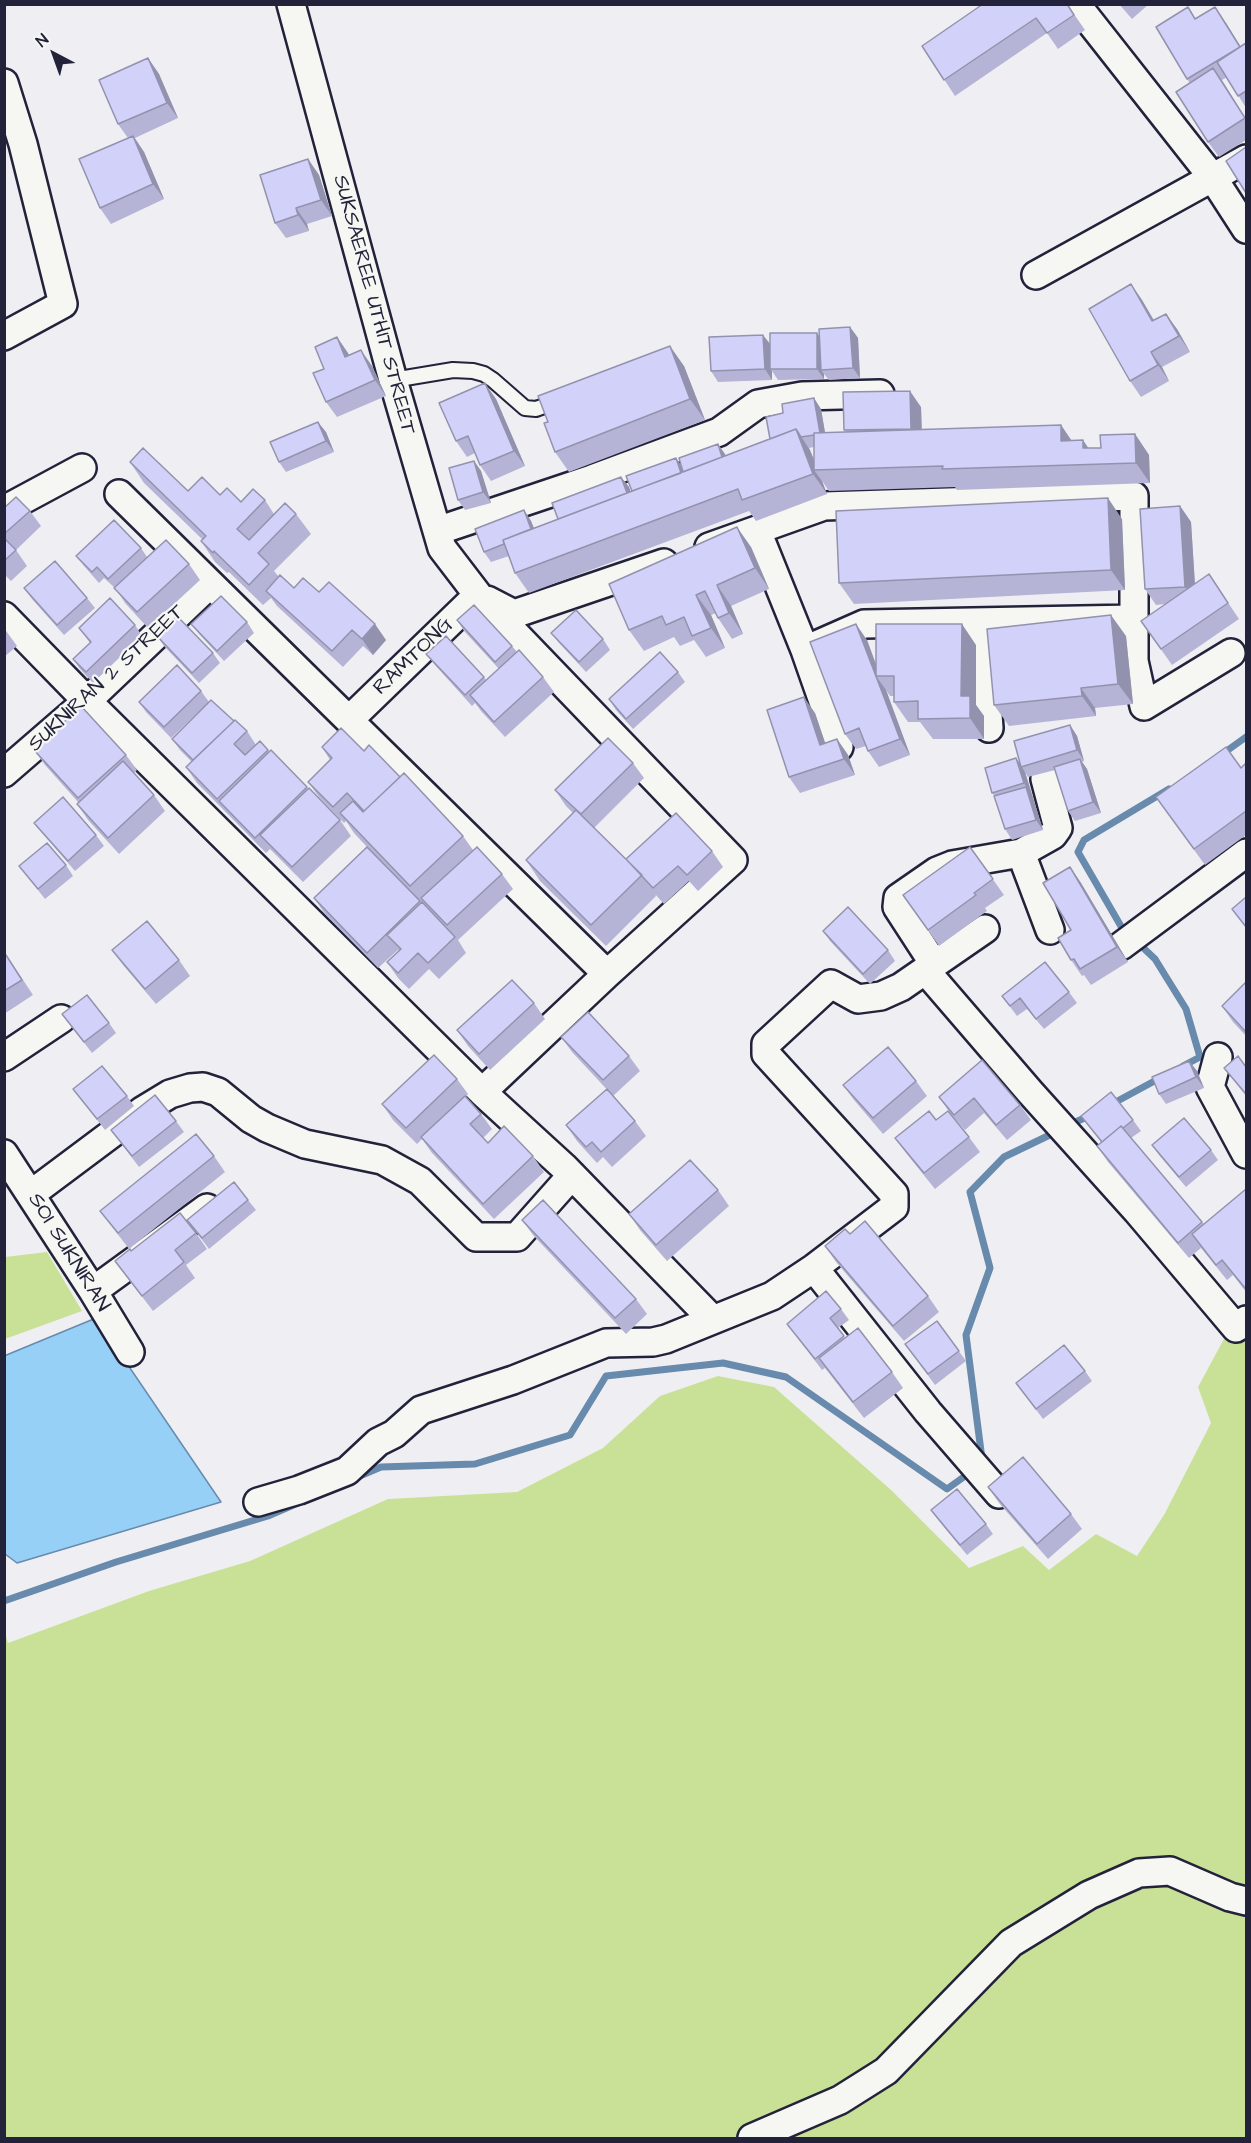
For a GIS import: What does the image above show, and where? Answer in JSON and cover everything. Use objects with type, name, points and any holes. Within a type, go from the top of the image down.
[{"type":"street","name":"SUKSAEREE UTHIT STREET","points":[[291,4],[441,548],[478,595],[733,860],[607,974]]},
{"type":"street","points":[[1076,4],[1212,178],[1246,229]]},
{"type":"street","points":[[4,82],[14,150],[63,304],[4,336]]},
{"type":"street","points":[[1036,275],[1246,159]]},
{"type":"street","points":[[436,531],[592,479],[720,432],[758,404],[802,396],[898,394]]},
{"type":"street","points":[[4,510],[82,468]]},
{"type":"street","points":[[119,494],[607,974],[482,1092]]},
{"type":"street","points":[[478,595],[514,614],[824,506],[1134,496],[1134,661],[1144,706],[1231,653]]},
{"type":"street","points":[[757,531],[805,650],[839,747]]},
{"type":"street","name":"SUKNIRAN 2 STREET","points":[[4,772],[87,701],[210,584]]},
{"type":"street","name":"RAMTONG","points":[[350,719],[478,595]]},
{"type":"street","points":[[4,616],[482,1092],[572,1175],[712,1319]]},
{"type":"street","points":[[805,650],[864,624],[1134,619]]},
{"type":"street","points":[[981,622],[989,728]]},
{"type":"street","points":[[1045,779],[1058,828],[1053,835],[1021,854],[952,865],[937,871],[898,898],[897,907],[930,967],[1030,1092],[1236,1328],[1246,1320]]},
{"type":"street","points":[[1121,946],[1246,853]]},
{"type":"street","points":[[1021,854],[1050,930]]},
{"type":"street","points":[[258,1502],[299,1490],[347,1471],[378,1442],[394,1434],[421,1410],[513,1380],[606,1342],[652,1342],[666,1339],[772,1296],[814,1268],[894,1207],[894,1194],[766,1054],[766,1044],[831,984],[858,999],[881,996],[901,987],[985,929]]},
{"type":"street","points":[[4,1057],[61,1019]]},
{"type":"street","points":[[1218,1057],[1210,1087],[1246,1151]]},
{"type":"street","points":[[31,1194],[142,1111],[170,1094],[203,1087],[218,1092],[251,1119],[267,1128],[305,1144],[382,1160],[420,1180],[476,1237],[517,1237],[572,1175]]},
{"type":"street","name":"SOI SUKNIRAN","points":[[4,1154],[130,1352]]},
{"type":"street","points":[[93,1291],[207,1208]]},
{"type":"street","points":[[814,1268],[928,1412],[985,1478]]},
{"type":"street","points":[[752,2139],[840,2100],[886,2071],[1011,1943],[1089,1895],[1139,1873],[1170,1871],[1230,1898],[1246,1901]]},
{"type":"lane","points":[[393,380],[453,370],[473,371],[493,380],[525,408],[536,409],[567,399]]},
{"type":"green space","points":[[47,1252],[82,1311],[5,1339],[5,1257]]},
{"type":"green space","points":[[1225,1337],[1246,1337],[1246,2138],[5,2138],[4,1630],[8,1643],[149,1591],[250,1561],[388,1499],[517,1492],[603,1448],[660,1396],[718,1376],[774,1387],[890,1489],[969,1568],[1023,1546],[1049,1570],[1096,1534],[1137,1556],[1164,1515],[1211,1423],[1198,1387]]},
{"type":"water","points":[[96,1318],[221,1502],[17,1563],[5,1554],[4,1356]]},
{"type":"building","points":[[983,4],[1067,4],[1074,15],[1047,33],[1036,18],[944,80],[922,46]]},
{"type":"building","points":[[1188,7],[1195,19],[1215,7],[1240,47],[1187,79],[1156,27]]},
{"type":"building","points":[[1246,43],[1246,91],[1238,96],[1217,62]]},
{"type":"building","points":[[148,58],[167,103],[118,124],[99,80]]},
{"type":"building","points":[[1213,68],[1245,118],[1208,142],[1176,92]]},
{"type":"building","points":[[133,136],[153,184],[100,208],[79,159]]},
{"type":"building","points":[[1246,147],[1246,193],[1226,161]]},
{"type":"building","points":[[308,159],[321,200],[296,208],[298,215],[275,223],[260,175]]},
{"type":"building","points":[[1131,284],[1152,321],[1166,314],[1179,336],[1151,352],[1158,365],[1130,381],[1089,309]]},
{"type":"building","points":[[850,327],[853,368],[821,370],[819,329]]},
{"type":"building","points":[[770,333],[817,333],[817,369],[770,369]]},
{"type":"building","points":[[763,335],[765,369],[711,371],[709,337]]},
{"type":"building","points":[[337,337],[345,357],[361,350],[375,380],[326,402],[313,373],[324,369],[315,347]]},
{"type":"building","points":[[670,346],[690,399],[555,452],[544,423],[548,422],[538,396]]},
{"type":"building","points":[[485,383],[514,451],[480,465],[468,436],[456,441],[439,403]]},
{"type":"building","points":[[910,391],[911,429],[844,430],[843,392]]},
{"type":"building","points":[[814,398],[820,433],[801,437],[796,429],[770,439],[766,417],[783,413],[782,404]]},
{"type":"building","points":[[318,422],[326,441],[279,462],[270,442]]},
{"type":"building","points":[[1061,425],[1061,441],[1083,440],[1083,448],[1101,448],[1100,435],[1135,434],[1136,463],[814,470],[814,433]]},
{"type":"building","points":[[796,429],[813,474],[742,500],[738,489],[515,573],[503,540]]},
{"type":"building","points":[[718,444],[722,457],[683,472],[679,458]]},
{"type":"building","points":[[143,448],[188,491],[202,477],[220,495],[227,488],[241,502],[253,489],[265,500],[237,529],[249,540],[285,503],[296,514],[258,553],[269,564],[249,585],[201,541],[206,536],[130,462]]},
{"type":"building","points":[[676,458],[681,473],[632,491],[626,476]]},
{"type":"building","points":[[474,461],[483,492],[458,500],[449,468]]},
{"type":"building","points":[[621,477],[627,493],[558,519],[552,503]]},
{"type":"building","points":[[16,497],[30,511],[4,534],[4,508]]},
{"type":"building","points":[[1108,498],[1111,570],[839,583],[836,511]]},
{"type":"building","points":[[1180,506],[1185,587],[1145,589],[1140,509]]},
{"type":"building","points":[[524,510],[531,529],[503,540],[504,544],[484,552],[475,529]]},
{"type":"building","points":[[114,520],[141,548],[108,579],[97,567],[92,572],[76,556]]},
{"type":"building","points":[[737,527],[755,568],[717,585],[729,613],[718,618],[705,591],[696,595],[711,628],[692,636],[684,617],[666,625],[662,616],[629,630],[609,584]]},
{"type":"building","points":[[4,538],[16,550],[4,561]]},
{"type":"building","points":[[166,540],[189,564],[137,612],[114,588]]},
{"type":"building","points":[[55,561],[87,598],[57,625],[24,588]]},
{"type":"building","points":[[1209,574],[1228,603],[1161,649],[1141,621]]},
{"type":"building","points":[[280,575],[294,588],[303,578],[319,592],[329,582],[375,624],[362,639],[352,630],[332,651],[266,591]]},
{"type":"building","points":[[221,596],[247,622],[217,651],[191,624]]},
{"type":"building","points":[[110,598],[135,625],[86,672],[73,659],[91,642],[79,628]]},
{"type":"building","points":[[474,605],[512,646],[495,662],[457,620]]},
{"type":"building","points":[[576,610],[603,639],[579,662],[551,633]]},
{"type":"building","points":[[1111,615],[1118,684],[1081,688],[1082,696],[994,705],[987,629]]},
{"type":"building","points":[[177,616],[213,653],[192,673],[157,636]]},
{"type":"building","points":[[856,624],[900,739],[868,751],[859,728],[845,734],[810,642]]},
{"type":"building","points":[[876,624],[962,624],[961,696],[970,696],[970,718],[918,719],[918,701],[894,702],[894,676],[876,676]]},
{"type":"building","points":[[446,636],[484,677],[465,695],[426,654]]},
{"type":"building","points":[[519,650],[543,677],[494,722],[470,695]]},
{"type":"building","points":[[660,652],[678,672],[626,719],[609,699]]},
{"type":"building","points":[[177,665],[201,691],[164,727],[139,702]]},
{"type":"building","points":[[804,697],[820,745],[837,739],[844,759],[789,777],[767,710]]},
{"type":"building","points":[[211,700],[234,721],[193,760],[172,739]]},
{"type":"building","points":[[81,706],[126,755],[78,798],[34,750]]},
{"type":"building","points":[[235,720],[247,731],[234,744],[245,755],[260,741],[268,750],[217,799],[186,767]]},
{"type":"building","points":[[1070,725],[1077,750],[1021,767],[1014,741]]},
{"type":"building","points":[[341,728],[364,751],[369,745],[400,777],[364,811],[347,793],[333,807],[308,782],[332,758],[322,747]]},
{"type":"building","points":[[608,738],[633,763],[581,814],[555,790]]},
{"type":"building","points":[[1226,747],[1241,768],[1246,763],[1246,811],[1194,849],[1156,797]]},
{"type":"building","points":[[271,750],[307,787],[255,838],[219,801]]},
{"type":"building","points":[[1016,758],[1024,783],[992,793],[985,768]]},
{"type":"building","points":[[1080,759],[1093,802],[1068,811],[1054,767]]},
{"type":"building","points":[[123,761],[154,795],[108,838],[77,804]]},
{"type":"building","points":[[404,773],[463,836],[410,886],[340,813],[353,801],[363,812]]},
{"type":"building","points":[[1026,787],[1036,820],[1005,829],[994,796]]},
{"type":"building","points":[[309,788],[340,820],[292,867],[260,835]]},
{"type":"building","points":[[63,797],[96,835],[68,861],[34,823]]},
{"type":"building","points":[[576,810],[642,875],[591,925],[526,860]]},
{"type":"building","points":[[676,813],[712,851],[687,875],[678,866],[653,888],[626,859]]},
{"type":"building","points":[[47,843],[66,865],[38,889],[19,866]]},
{"type":"building","points":[[367,847],[420,901],[367,953],[314,898]]},
{"type":"building","points":[[477,847],[502,874],[447,925],[421,898]]},
{"type":"building","points":[[970,847],[993,879],[974,893],[976,895],[928,930],[903,895]]},
{"type":"building","points":[[1070,867],[1117,947],[1080,969],[1074,959],[1071,960],[1058,938],[1071,930],[1043,883]]},
{"type":"building","points":[[1246,897],[1246,927],[1232,909]]},
{"type":"building","points":[[422,902],[455,937],[428,963],[418,953],[398,973],[387,962],[401,949],[387,935]]},
{"type":"building","points":[[848,907],[888,950],[863,974],[823,931]]},
{"type":"building","points":[[147,921],[179,960],[145,989],[112,950]]},
{"type":"building","points":[[4,952],[22,980],[4,991]]},
{"type":"building","points":[[1045,962],[1069,992],[1036,1019],[1020,998],[1010,1006],[1002,996]]},
{"type":"building","points":[[512,980],[534,1003],[479,1054],[457,1030]]},
{"type":"building","points":[[1246,982],[1246,1032],[1222,1006]]},
{"type":"building","points":[[87,995],[109,1023],[84,1042],[62,1014]]},
{"type":"building","points":[[588,1012],[629,1056],[603,1080],[561,1037]]},
{"type":"building","points":[[888,1047],[916,1081],[873,1118],[843,1085]]},
{"type":"building","points":[[434,1055],[457,1079],[406,1128],[382,1104]]},
{"type":"building","points":[[1238,1056],[1246,1067],[1246,1094],[1224,1068]]},
{"type":"building","points":[[982,1060],[1020,1105],[996,1125],[974,1098],[954,1115],[939,1097]]},
{"type":"building","points":[[1189,1061],[1196,1077],[1159,1094],[1152,1077]]},
{"type":"building","points":[[102,1066],[127,1096],[97,1119],[73,1089]]},
{"type":"building","points":[[607,1089],[635,1121],[601,1152],[592,1142],[586,1147],[566,1125]]},
{"type":"building","points":[[1111,1092],[1133,1120],[1123,1128],[1121,1126],[1102,1142],[1081,1116]]},
{"type":"building","points":[[155,1095],[176,1121],[132,1156],[111,1130]]},
{"type":"building","points":[[465,1096],[481,1114],[470,1124],[488,1143],[504,1126],[533,1156],[483,1204],[421,1137]]},
{"type":"building","points":[[929,1111],[936,1120],[948,1111],[969,1137],[924,1173],[895,1138]]},
{"type":"building","points":[[1184,1118],[1211,1150],[1179,1177],[1152,1145]]},
{"type":"building","points":[[1121,1126],[1202,1222],[1178,1243],[1097,1146]]},
{"type":"building","points":[[196,1134],[214,1156],[118,1233],[100,1211]]},
{"type":"building","points":[[690,1160],[718,1190],[656,1245],[629,1214]]},
{"type":"building","points":[[234,1182],[248,1200],[202,1238],[187,1220]]},
{"type":"building","points":[[1246,1189],[1245,1288],[1222,1260],[1216,1265],[1192,1234]]},
{"type":"building","points":[[543,1200],[636,1299],[615,1318],[522,1220]]},
{"type":"building","points":[[180,1213],[196,1233],[175,1250],[184,1262],[142,1296],[115,1261]]},
{"type":"building","points":[[865,1221],[928,1296],[893,1326],[825,1246],[845,1229],[850,1234]]},
{"type":"building","points":[[826,1291],[841,1309],[830,1318],[844,1336],[815,1359],[787,1324]]},
{"type":"building","points":[[937,1321],[959,1351],[928,1374],[905,1344]]},
{"type":"building","points":[[858,1328],[892,1372],[853,1402],[819,1358]]},
{"type":"building","points":[[1064,1345],[1085,1371],[1036,1409],[1016,1383]]},
{"type":"building","points":[[1023,1457],[1071,1514],[1037,1544],[988,1487]]},
{"type":"building","points":[[957,1489],[986,1524],[960,1545],[931,1510]]},
{"type":"waterway","points":[[1221,755],[1246,737]]},
{"type":"waterway","points":[[1127,933],[1078,852],[1084,840],[1169,789]]},
{"type":"waterway","points":[[1136,941],[1155,959],[1186,1009],[1200,1057],[1183,1066]]},
{"type":"waterway","points":[[1112,1104],[1160,1078]]},
{"type":"waterway","points":[[1069,1125],[1091,1115]]},
{"type":"waterway","points":[[982,1459],[966,1335],[990,1268],[970,1192],[1004,1157],[1056,1132]]},
{"type":"waterway","points":[[355,1478],[381,1467],[475,1464],[570,1435],[606,1376],[723,1363],[786,1377],[947,1489],[972,1471]]},
{"type":"waterway","points":[[4,1601],[116,1562],[268,1516],[298,1503]]}]
